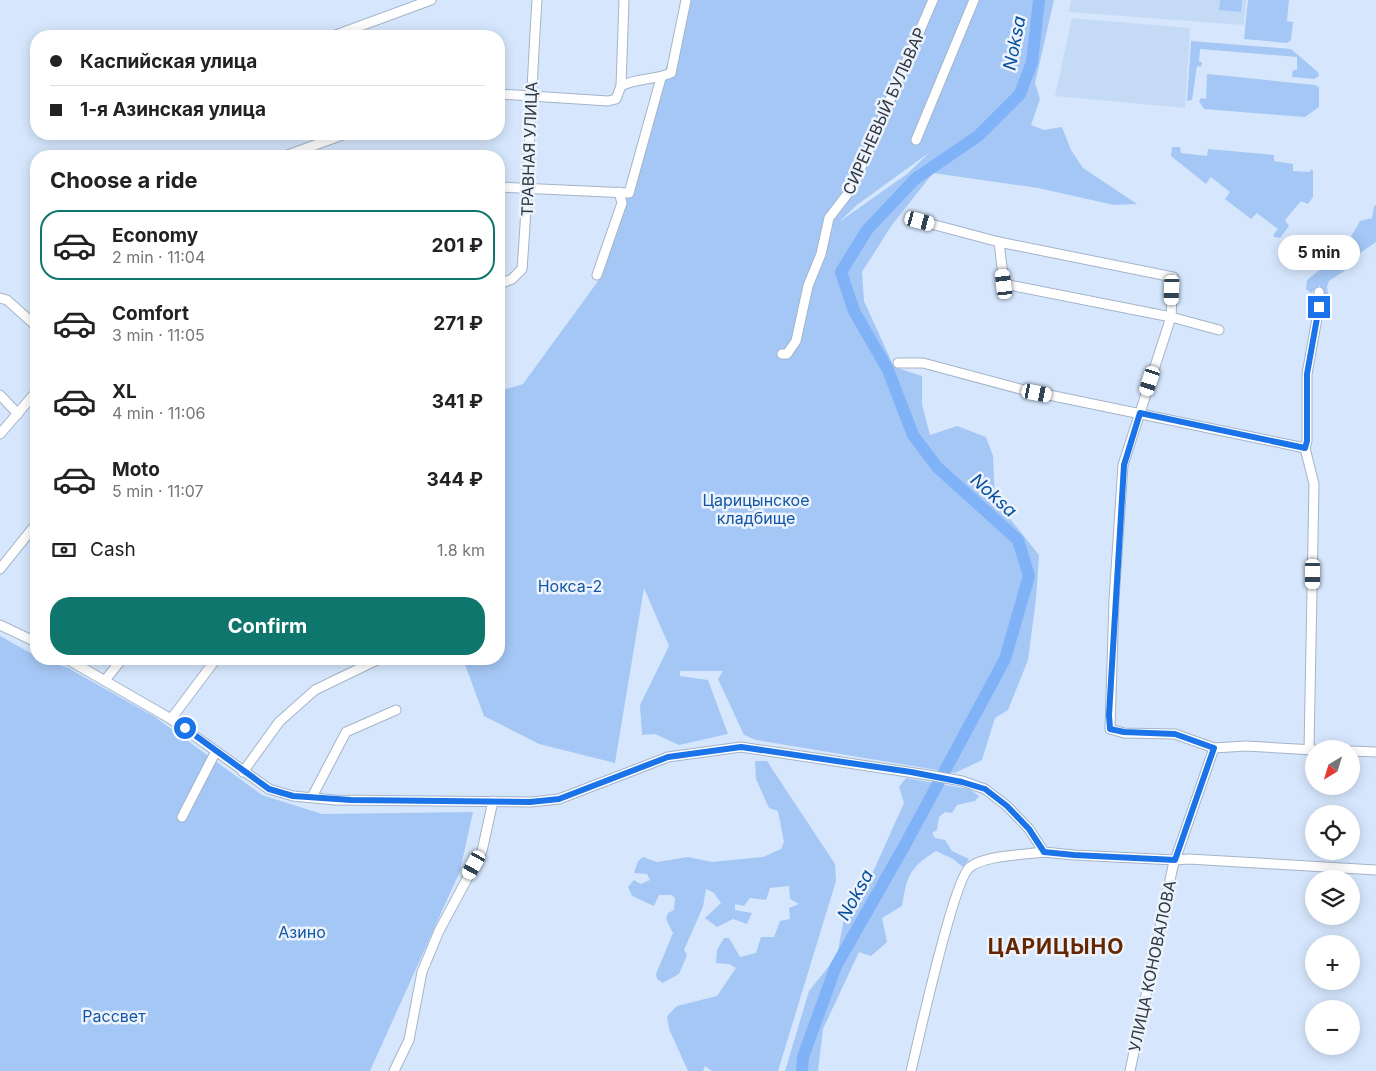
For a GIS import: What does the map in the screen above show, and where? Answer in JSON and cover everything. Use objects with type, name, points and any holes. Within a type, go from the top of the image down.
[{"type":"street","points":[[349,30],[431,0]]},
{"type":"street","name":"ТРАВНАЯ УЛИЦА","points":[[505,281],[522,269],[529,188],[531,97],[537,0]]},
{"type":"street","points":[[505,95],[608,101],[616,99],[621,86],[624,0]]},
{"type":"street","points":[[621,86],[635,80],[661,78],[671,73],[686,0]]},
{"type":"street","name":"СИРЕНЕВЫЙ БУЛЬВАР","points":[[782,354],[787,354],[796,341],[808,286],[821,254],[830,218],[852,188],[933,0]]},
{"type":"street","points":[[916,140],[974,0]]},
{"type":"street","points":[[505,187],[629,193],[661,78]]},
{"type":"street","points":[[301,150],[329,140]]},
{"type":"street","points":[[597,275],[622,203],[619,192]]},
{"type":"street","points":[[920,221],[999,242],[1173,277],[1172,318],[1124,465],[1114,600],[1110,729],[1124,732],[1175,734],[1214,748],[1246,746],[1305,750]]},
{"type":"street","points":[[999,242],[1004,284],[1172,318],[1219,330]]},
{"type":"street","points":[[1312,740],[1314,484],[1305,448],[1307,441],[1307,374],[1319,307],[1319,292]]},
{"type":"street","points":[[0,298],[7,300],[30,321]]},
{"type":"street","points":[[898,363],[923,363],[1020,390],[1305,448]]},
{"type":"street","points":[[0,395],[18,414]]},
{"type":"street","points":[[0,434],[30,399]]},
{"type":"street","points":[[0,569],[30,532]]},
{"type":"street","points":[[0,625],[30,639]]},
{"type":"street","points":[[79,665],[106,679],[171,719],[269,789],[293,796],[381,801],[530,802],[559,799],[668,757],[741,747],[928,775],[985,789],[1007,806],[1029,829],[1044,852]]},
{"type":"street","points":[[106,679],[117,665]]},
{"type":"street","points":[[171,719],[212,665]]},
{"type":"street","points":[[244,772],[279,722],[314,690],[366,665]]},
{"type":"street","points":[[312,797],[346,732],[396,710]]},
{"type":"street","name":"УЛИЦА КОНОВАЛОВА","points":[[1130,1071],[1175,860],[1214,748]]},
{"type":"street","points":[[182,817],[216,751]]},
{"type":"street","points":[[1360,751],[1376,752]]},
{"type":"street","points":[[394,1071],[409,1040],[422,972],[439,931],[482,851],[493,801]]},
{"type":"street","points":[[911,1071],[938,960],[959,885],[967,868],[980,862],[1044,852],[1376,870]]},
{"type":"shaded area","points":[[1071,0],[1246,0],[1244,25],[1069,12]]},
{"type":"shaded area","points":[[1072,18],[1190,28],[1185,108],[1055,96]]},
{"type":"green space","points":[[690,0],[1054,0],[1035,83],[1040,99],[1031,125],[1044,130],[1062,127],[1071,150],[1083,168],[1137,204],[1114,205],[1038,188],[933,173],[892,225],[862,272],[864,301],[894,367],[922,376],[922,404],[930,435],[957,426],[986,437],[993,456],[995,500],[1039,555],[1036,599],[1028,660],[1008,710],[995,718],[982,760],[955,773],[756,740],[744,735],[718,679],[723,671],[680,671],[680,676],[708,680],[728,734],[679,745],[655,734],[642,735],[640,705],[669,646],[644,588],[615,763],[539,744],[484,716],[465,665],[505,665],[505,389],[523,384],[601,277],[664,73]],"holes":[[[930,152],[907,174],[839,222],[857,205]],[[833,227],[797,336],[828,231]]]},
{"type":"green space","points":[[1220,0],[1242,0],[1241,12],[1219,10]]},
{"type":"green space","points":[[1248,0],[1289,0],[1287,21],[1293,22],[1291,40],[1287,43],[1244,39]]},
{"type":"green space","points":[[1191,41],[1291,49],[1318,72],[1319,76],[1314,79],[1292,77],[1293,70],[1297,70],[1297,57],[1200,49],[1199,62],[1202,62],[1201,67],[1197,66],[1192,100],[1187,101]]},
{"type":"green space","points":[[1207,74],[1315,85],[1319,87],[1319,107],[1305,117],[1204,109],[1199,101],[1201,98],[1206,99]]},
{"type":"green space","points":[[1172,147],[1180,147],[1181,153],[1207,156],[1208,149],[1274,155],[1274,161],[1293,164],[1293,171],[1310,172],[1310,170],[1313,170],[1313,197],[1308,204],[1301,201],[1285,220],[1289,226],[1280,238],[1274,237],[1273,235],[1278,229],[1257,213],[1251,219],[1225,199],[1230,192],[1211,177],[1206,184],[1171,156]]},
{"type":"green space","points":[[1376,205],[1376,242],[1353,258],[1347,269],[1329,281],[1327,287],[1329,301],[1322,302],[1320,285],[1311,293],[1306,289],[1307,280],[1342,252],[1360,221],[1372,218],[1374,206]]},
{"type":"green space","name":"Азино","points":[[0,636],[30,653],[30,665],[60,665],[68,668],[155,717],[262,795],[322,814],[473,812],[460,871],[370,1071],[0,1071]]},
{"type":"green space","points":[[755,761],[767,761],[835,864],[836,881],[778,1071],[712,1071],[705,1066],[703,1071],[688,1071],[669,1029],[667,1016],[677,1006],[717,996],[736,968],[729,964],[716,963],[717,950],[724,938],[729,938],[740,957],[756,953],[761,937],[774,937],[780,921],[790,919],[789,908],[799,904],[790,899],[789,886],[770,888],[766,900],[750,898],[744,906],[735,904],[735,910],[752,913],[747,924],[733,919],[717,927],[705,918],[721,903],[714,893],[706,889],[703,907],[684,950],[687,955],[679,974],[663,983],[657,979],[656,974],[673,933],[666,919],[668,913],[674,910],[675,898],[672,895],[659,895],[654,906],[632,896],[628,887],[634,880],[641,884],[650,880],[647,874],[634,873],[638,861],[643,857],[657,862],[688,857],[712,862],[763,857],[781,849],[784,842],[778,811],[769,808],[756,779]]},
{"type":"green space","points":[[906,778],[969,789],[979,796],[975,801],[957,805],[952,813],[945,812],[939,817],[937,830],[932,833],[935,838],[945,840],[952,851],[969,859],[963,867],[953,859],[936,851],[915,868],[908,880],[902,906],[882,918],[887,942],[871,956],[859,952],[823,1029],[818,1071],[785,1071],[809,991],[837,956],[849,892],[868,883],[904,803],[899,787]]},
{"type":"waterway","name":"Noksa","points":[[802,1071],[803,1057],[836,966],[906,843],[1005,659],[1029,576],[1018,540],[937,467],[913,435],[888,370],[854,311],[841,272],[867,230],[915,179],[978,136],[1020,94],[1032,62],[1039,0]]},
{"type":"district","name":"ЦАРИЦЫНО","points":[[1056,946]]},
{"type":"route","points":[[185,728],[269,789],[293,796],[335,800],[530,802],[559,799],[668,757],[741,747],[911,772],[962,782],[985,789],[1007,806],[1029,829],[1044,852],[1175,860],[1214,748],[1175,734],[1124,732],[1110,729],[1114,600],[1124,465],[1140,413],[1305,448],[1307,441],[1307,374],[1319,307]]},
{"type":"park label","name":"Царицынское кладбище","points":[[756,509]]},
{"type":"park label","name":"Нокса-2","points":[[570,586]]},
{"type":"park label","name":"Рассвет","points":[[114,1016]]}]
